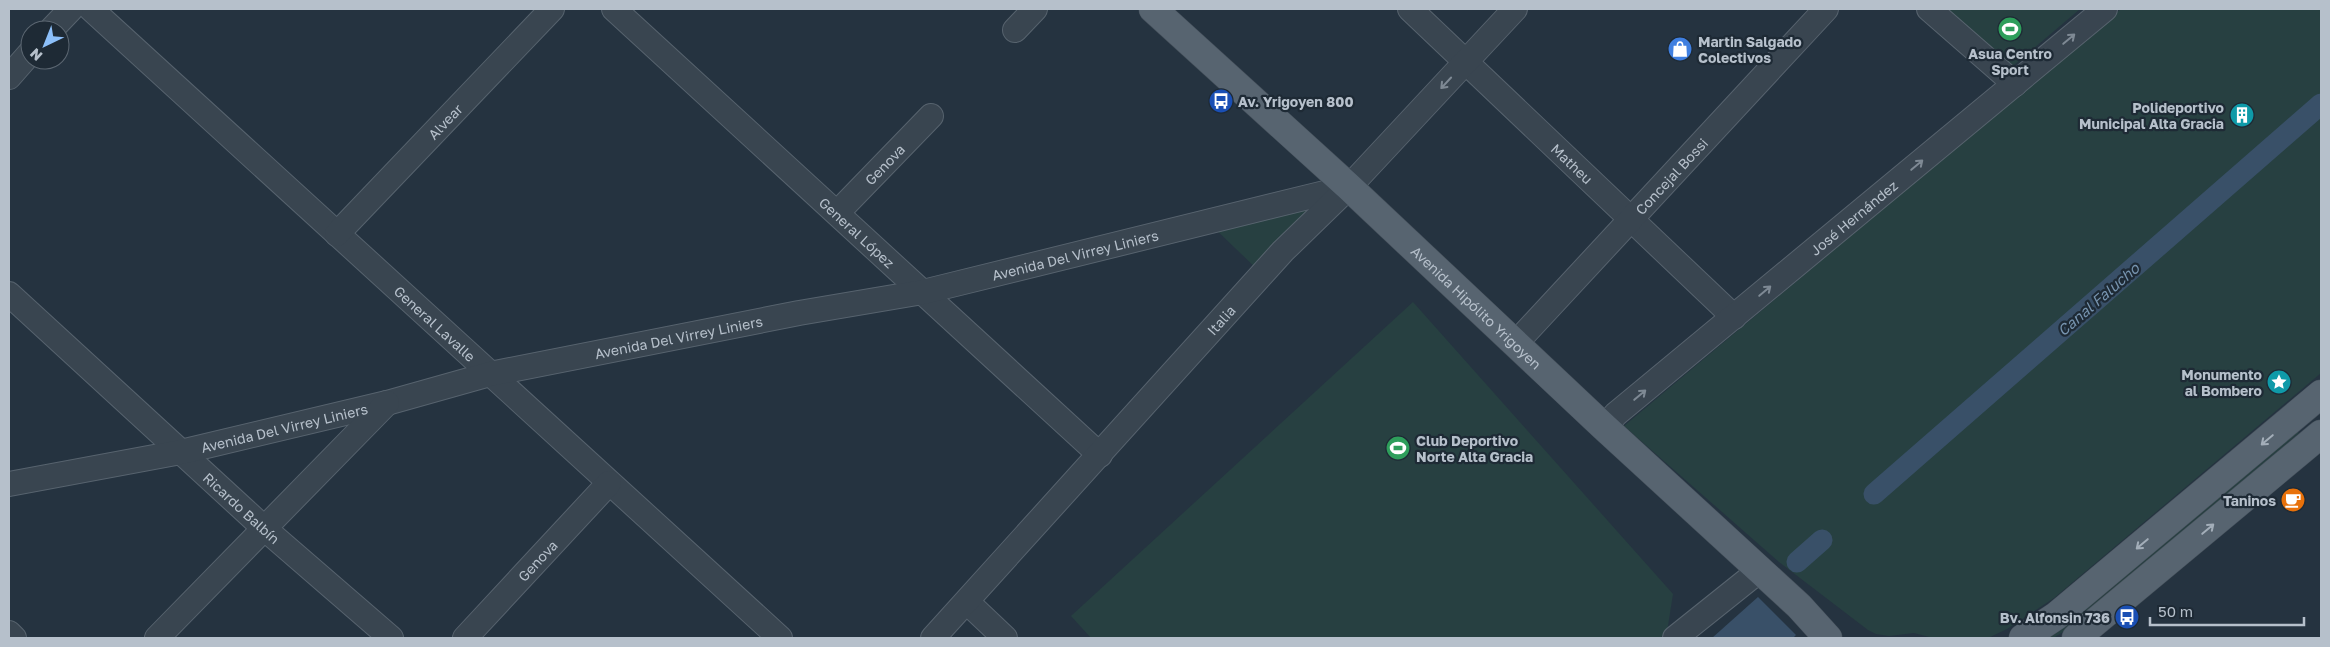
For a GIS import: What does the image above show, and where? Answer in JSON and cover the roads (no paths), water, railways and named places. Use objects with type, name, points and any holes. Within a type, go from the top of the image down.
[{"type":"main road","name":"Avenida Hipólito Yrigoyen","points":[[1154,9],[1349,187],[1604,427],[1799,606],[1828,638]]},
{"type":"main road","points":[[2023,638],[2056,616],[2313,401]]},
{"type":"main road","points":[[2076,638],[2321,434]]},
{"type":"main road","name":"Avenida Hipólito Yrigoyen","points":[[1799,606],[1848,638]]},
{"type":"street","points":[[61,20],[71,9]]},
{"type":"street","name":"General Lavalle","points":[[91,9],[780,638]]},
{"type":"street","name":"Alvear","points":[[337,234],[552,9]]},
{"type":"street","name":"General López","points":[[614,9],[1100,455]]},
{"type":"street","points":[[1015,30],[1035,9]]},
{"type":"street","name":"Matheu","points":[[1410,9],[1734,317]]},
{"type":"street","name":"Italia","points":[[933,638],[1283,251],[1349,187],[1515,9]]},
{"type":"street","name":"Concejal Bossi","points":[[1516,343],[1826,9]]},
{"type":"street","points":[[1929,9],[2015,84]]},
{"type":"street","name":"José Hernández","points":[[1604,427],[1616,414],[2105,9]]},
{"type":"street","points":[[9,76],[20,64]]},
{"type":"street","name":"Genova","points":[[837,213],[931,116]]},
{"type":"street","name":"Avenida Del Virrey Liniers","points":[[9,484],[181,452],[387,403],[490,374],[799,313],[923,292],[1349,187]]},
{"type":"street","name":"Ricardo Balbín","points":[[9,294],[265,529],[391,638]]},
{"type":"street","points":[[2313,401],[2321,429]]},
{"type":"street","points":[[157,638],[387,403]]},
{"type":"street","name":"Genova","points":[[465,638],[609,482]]},
{"type":"street","points":[[1675,638],[1760,570]]},
{"type":"street","points":[[967,602],[1005,638]]},
{"type":"street","points":[[9,633],[14,638]]},
{"type":"water","points":[[1758,597],[1796,635],[1793,638],[1712,638]]},
{"type":"waterway","name":"Canal Falucho","points":[[1874,494],[2321,104]]},
{"type":"waterway","name":"Canal Falucho","points":[[1797,562],[1822,540]]},
{"type":"place","name":"Asua Centro Sport","points":[[2010,29]]},
{"type":"place","name":"Martin Salgado Colectivos","points":[[1680,49]]},
{"type":"place","name":"Av. Yrigoyen 800","points":[[1221,101]]},
{"type":"place","name":"Polideportivo Municipal Alta Gracia","points":[[2242,115]]},
{"type":"place","name":"Monumento al Bombero","points":[[2279,382]]},
{"type":"place","name":"Club Deportivo Norte Alta Gracia","points":[[1398,448]]},
{"type":"place","name":"Taninos","points":[[2293,500]]},
{"type":"place","name":"Bv. Alfonsin 736","points":[[2127,617]]}]
